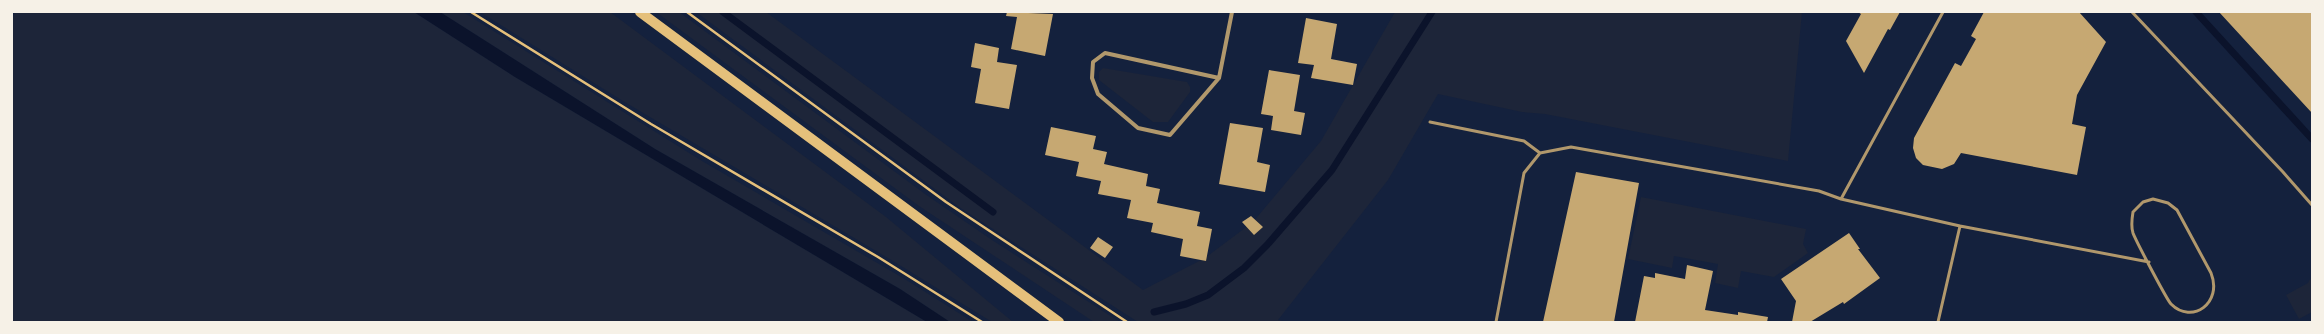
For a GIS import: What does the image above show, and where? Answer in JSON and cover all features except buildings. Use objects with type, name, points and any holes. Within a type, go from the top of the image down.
[{"type":"main road","points":[[640,12],[1059,322]]},
{"type":"street","points":[[1218,78],[1105,53],[1093,62],[1092,78],[1098,94],[1138,128],[1170,134],[1218,78],[1232,12]]},
{"type":"lane","points":[[1841,198],[1943,12]]},
{"type":"lane","points":[[2132,12],[2262,148],[2312,205]]},
{"type":"lane","points":[[1430,122],[1524,141],[1540,153]]},
{"type":"lane","points":[[1496,322],[1524,173],[1540,153],[1571,147],[1819,192],[1960,226],[2149,262]]},
{"type":"lane","points":[[2153,199],[2168,203],[2177,210],[2211,273],[2214,281],[2214,294],[2202,309],[2193,312],[2183,311],[2171,304],[2149,262],[2132,232],[2132,222],[2134,212],[2143,202],[2153,199]]},
{"type":"lane","points":[[1938,322],[1960,226]]},
{"type":"path","points":[[471,12],[650,124],[878,257],[982,322]]},
{"type":"path","points":[[686,12],[946,202],[1127,322]]},
{"type":"shaded area","points":[[15,12],[414,12],[515,77],[927,322],[12,322],[12,20]]},
{"type":"shaded area","points":[[414,12],[440,12],[655,149],[900,289],[950,322],[927,322],[515,77]]},
{"type":"shaded area","points":[[440,12],[463,12],[702,161],[903,278],[973,322],[950,322],[900,289],[655,149]]},
{"type":"shaded area","points":[[480,12],[610,12],[886,217],[1013,322],[992,322],[893,261],[623,101]]},
{"type":"shaded area","points":[[656,12],[679,12],[925,194],[992,240],[1120,322],[1094,322],[919,206]]},
{"type":"shaded area","points":[[696,12],[766,12],[1143,290],[1205,258],[1253,222],[1321,141],[1395,12],[1802,12],[1788,161],[1545,114],[1522,112],[1438,94],[1388,180],[1278,320],[1287,322],[1138,322],[962,209]]},
{"type":"shaded area","points":[[1103,68],[1187,82],[1190,87],[1190,92],[1168,122],[1153,122],[1099,80],[1099,72]]},
{"type":"shaded area","points":[[1641,197],[1806,229],[1803,244],[1808,253],[1774,277],[1741,271],[1738,288],[1715,283],[1718,264],[1674,256],[1672,268],[1628,259]]},
{"type":"shaded area","points":[[2310,279],[2312,280],[2312,312],[2299,319],[2286,295],[2308,283]]},
{"type":"waterway","points":[[723,12],[993,212]]},
{"type":"waterway","points":[[1154,312],[1186,304],[1208,295],[1244,268],[1267,245],[1332,170],[1432,12]]},
{"type":"waterway","points":[[2196,12],[2312,139]]}]
